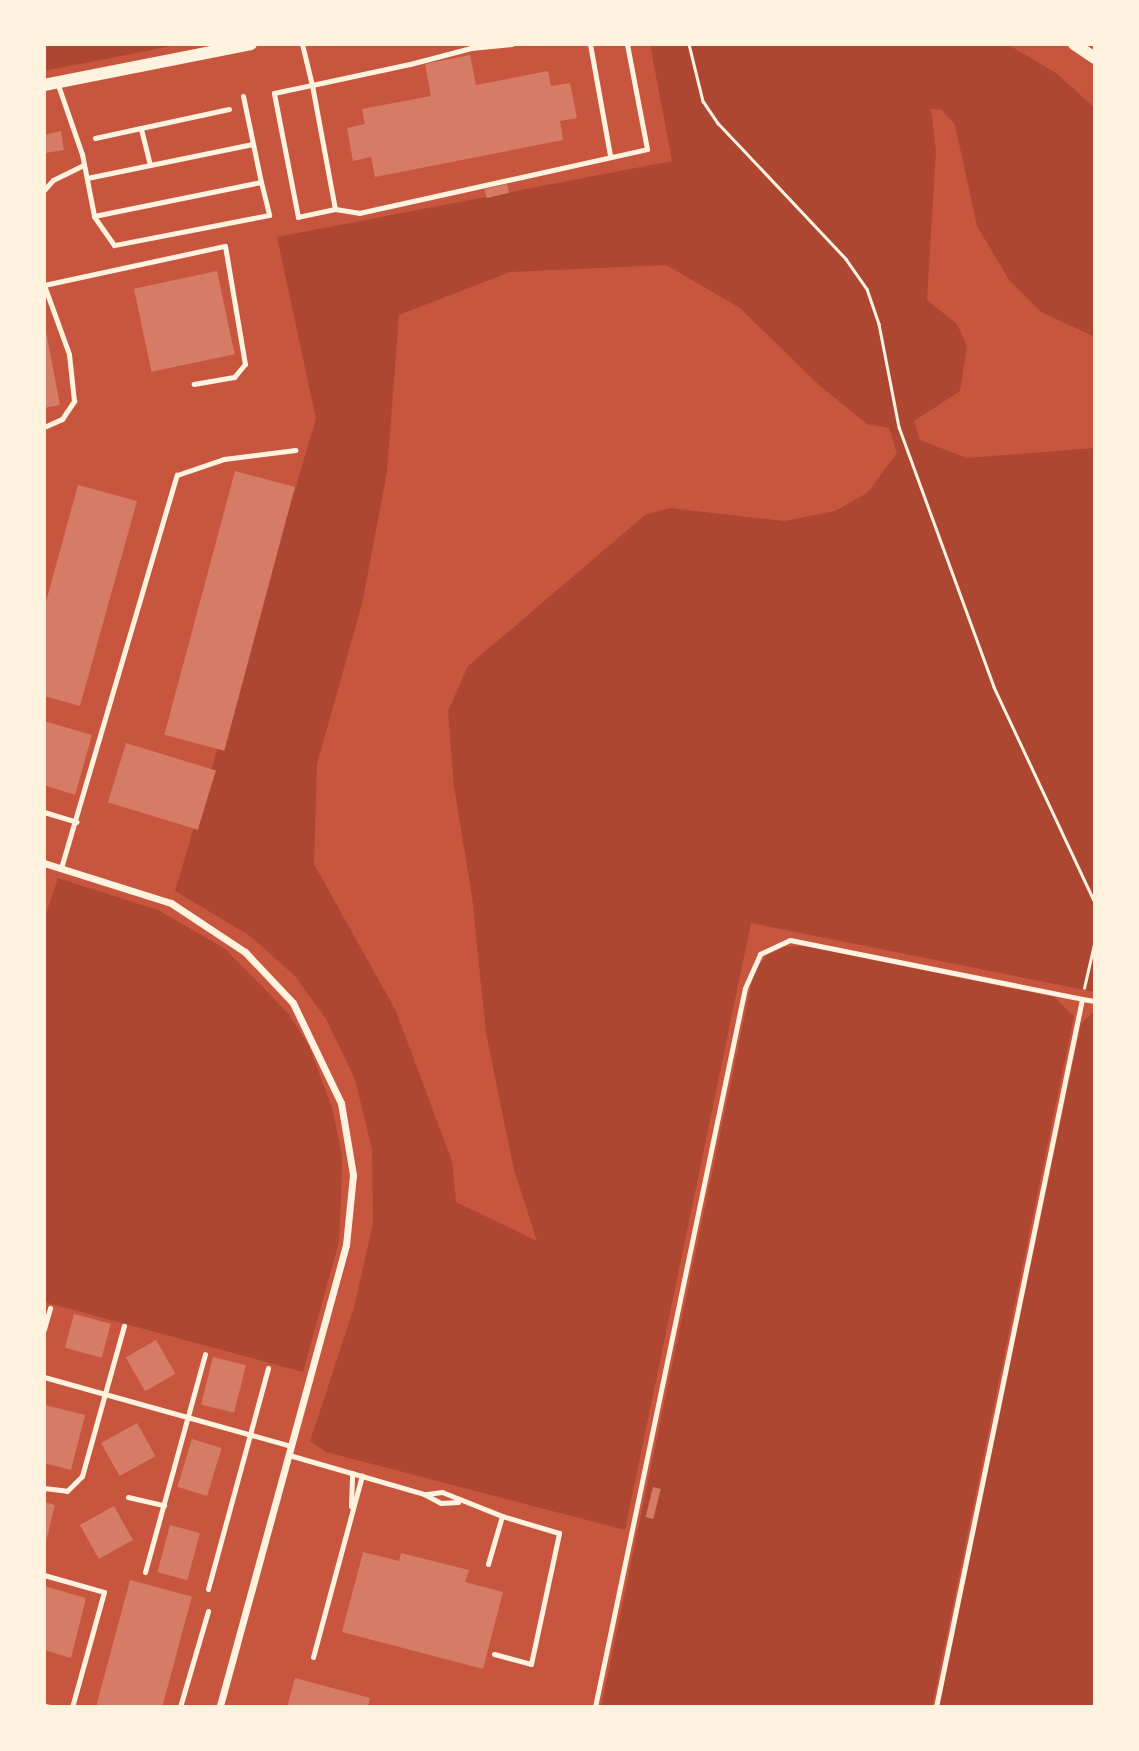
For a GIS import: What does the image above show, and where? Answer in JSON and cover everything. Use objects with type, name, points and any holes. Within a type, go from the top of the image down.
[{"type":"street","points":[[50,83],[251,44]]},
{"type":"street","points":[[1074,44],[1095,58]]},
{"type":"street","points":[[44,863],[171,903],[218,932],[293,1003],[327,1067],[341,1103],[349,1146],[352,1207],[337,1285],[220,1707]]},
{"type":"lane","points":[[302,44],[335,209]]},
{"type":"lane","points":[[512,44],[458,50],[274,93],[298,216],[335,209],[372,211],[610,155],[648,149],[627,44]]},
{"type":"lane","points":[[590,44],[610,155]]},
{"type":"lane","points":[[50,83],[84,165],[94,216],[114,245],[269,215],[243,96]]},
{"type":"lane","points":[[95,138],[229,109]]},
{"type":"lane","points":[[141,128],[150,165]]},
{"type":"lane","points":[[86,178],[253,144]]},
{"type":"lane","points":[[44,190],[53,180],[84,165]]},
{"type":"lane","points":[[94,216],[261,182]]},
{"type":"lane","points":[[44,427],[62,419],[75,401],[69,354],[44,285],[225,246],[244,364],[234,377],[194,384]]},
{"type":"lane","points":[[61,868],[177,475],[224,459],[295,450]]},
{"type":"lane","points":[[44,812],[76,822]]},
{"type":"lane","points":[[595,1707],[750,968],[760,954],[790,940],[1095,1001]]},
{"type":"lane","points":[[936,1707],[1082,999]]},
{"type":"lane","points":[[44,1329],[50,1308]]},
{"type":"lane","points":[[44,1488],[67,1490],[82,1476],[124,1326]]},
{"type":"lane","points":[[145,1572],[205,1354]]},
{"type":"lane","points":[[208,1589],[268,1368]]},
{"type":"lane","points":[[44,1377],[291,1446]]},
{"type":"lane","points":[[289,1455],[424,1494],[441,1503],[458,1502]]},
{"type":"lane","points":[[351,1506],[352,1473]]},
{"type":"lane","points":[[313,1657],[351,1506],[362,1476]]},
{"type":"lane","points":[[424,1494],[442,1493],[458,1502],[559,1533],[531,1664],[494,1654]]},
{"type":"lane","points":[[128,1497],[164,1505]]},
{"type":"lane","points":[[488,1564],[502,1516]]},
{"type":"lane","points":[[44,1575],[104,1592],[72,1707]]},
{"type":"lane","points":[[180,1707],[208,1611]]},
{"type":"lane","points":[[44,1706],[50,1707]]},
{"type":"path","points":[[689,44],[703,101],[718,122],[846,259],[867,289],[879,324],[899,427],[989,675],[1095,904]]},
{"type":"path","points":[[1084,990],[1095,940]]},
{"type":"shaded area","points":[[44,44],[182,44],[44,71]]},
{"type":"shaded area","points":[[650,44],[1007,44],[1056,73],[1095,108],[1095,337],[1041,312],[1009,280],[977,226],[955,125],[942,110],[931,109],[936,152],[927,300],[957,324],[967,346],[960,391],[914,421],[920,440],[967,458],[1095,448],[1095,992],[751,923],[625,1530],[326,1452],[310,1441],[354,1308],[373,1223],[372,1150],[355,1079],[326,1019],[295,976],[250,936],[175,891],[316,419],[277,237],[672,161]],"holes":[[[666,265],[740,308],[820,386],[867,424],[889,428],[897,453],[867,493],[835,511],[784,521],[670,508],[645,515],[468,666],[448,711],[454,787],[472,896],[486,1033],[514,1170],[537,1241],[456,1202],[452,1161],[396,1011],[314,864],[317,764],[362,604],[387,472],[399,315],[510,272]]]},
{"type":"shaded area","points":[[58,878],[158,910],[224,948],[289,1014],[309,1046],[332,1107],[342,1156],[339,1242],[303,1372],[44,1302],[44,920]]},
{"type":"shaded area","points":[[805,946],[1054,997],[1074,1016],[932,1707],[601,1707],[754,971],[767,955],[784,947]]},
{"type":"shaded area","points":[[1095,1010],[1095,1696],[1092,1707],[939,1707],[1081,1024]]},
{"type":"building","points":[[470,55],[476,85],[548,71],[551,86],[570,83],[577,118],[560,121],[563,140],[375,177],[371,157],[353,161],[347,128],[365,124],[362,109],[431,96],[425,64]]},
{"type":"building","points":[[61,131],[64,150],[45,153],[44,135]]},
{"type":"building","points":[[507,184],[509,193],[487,198],[485,189]]},
{"type":"building","points":[[217,271],[235,354],[152,372],[134,289]]},
{"type":"building","points":[[44,321],[60,405],[44,408]]},
{"type":"building","points":[[235,471],[295,487],[224,751],[164,735]]},
{"type":"building","points":[[78,485],[137,501],[80,706],[44,696],[44,609]]},
{"type":"building","points":[[44,721],[92,735],[75,795],[44,785]]},
{"type":"building","points":[[126,743],[216,770],[198,830],[108,802]]},
{"type":"building","points":[[74,1314],[111,1324],[102,1358],[65,1348]]},
{"type":"building","points":[[156,1340],[176,1374],[145,1391],[126,1358]]},
{"type":"building","points":[[213,1357],[246,1365],[234,1413],[201,1405]]},
{"type":"building","points":[[45,1405],[85,1415],[71,1470],[44,1463]]},
{"type":"building","points":[[137,1423],[155,1456],[120,1476],[101,1443]]},
{"type":"building","points":[[192,1439],[222,1448],[207,1496],[177,1487]]},
{"type":"building","points":[[653,1487],[661,1489],[653,1519],[646,1517]]},
{"type":"building","points":[[44,1502],[55,1505],[45,1545],[44,1545]]},
{"type":"building","points":[[114,1506],[133,1540],[99,1559],[80,1525]]},
{"type":"building","points":[[170,1525],[200,1533],[187,1580],[157,1572]]},
{"type":"building","points":[[363,1552],[399,1561],[401,1553],[469,1570],[465,1582],[503,1592],[483,1669],[342,1632]]},
{"type":"building","points":[[130,1580],[192,1597],[162,1707],[97,1705]]},
{"type":"building","points":[[44,1586],[86,1598],[71,1658],[44,1650]]},
{"type":"building","points":[[295,1678],[370,1698],[368,1707],[287,1707]]}]
